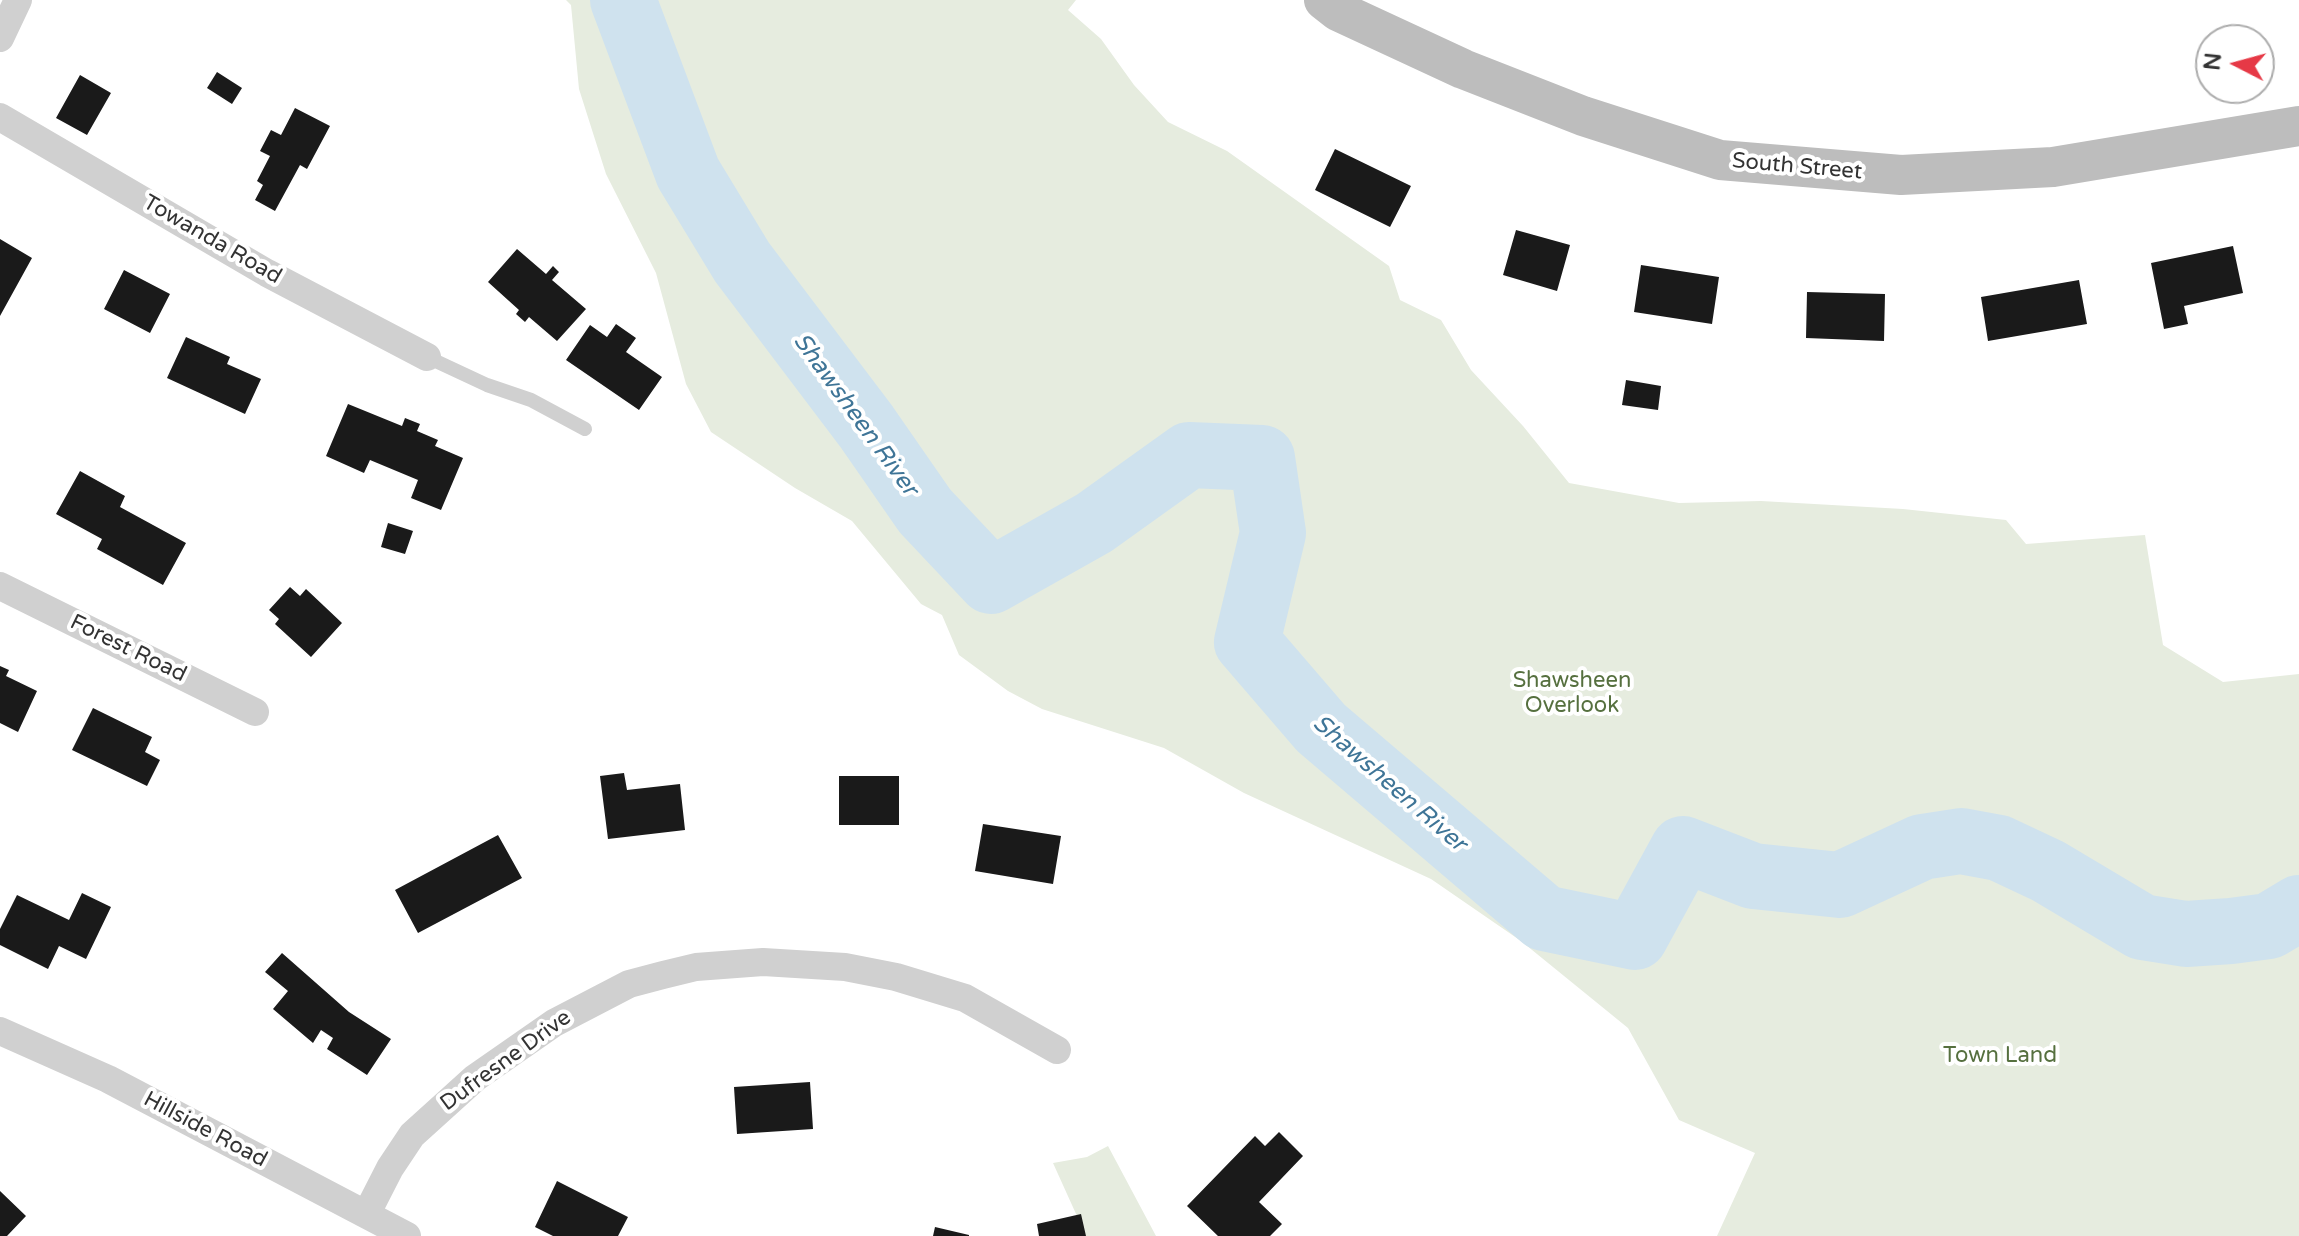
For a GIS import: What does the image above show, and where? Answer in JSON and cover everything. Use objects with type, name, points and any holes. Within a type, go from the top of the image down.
[{"type":"street","points":[[0,38],[18,0]]},
{"type":"street","name":"South Street","points":[[1324,0],[1338,11],[1463,69],[1583,116],[1720,160],[1901,175],[2053,167],[2299,126]]},
{"type":"street","name":"Towanda Road","points":[[0,117],[267,273],[427,357]]},
{"type":"street","name":"Forest Road","points":[[0,586],[255,712]]},
{"type":"street","name":"Dufresne Drive","points":[[367,1213],[390,1168],[412,1135],[475,1078],[554,1023],[629,984],[674,972],[707,966],[776,962],[845,967],[883,974],[940,988],[965,998],[1057,1050]]},
{"type":"street","name":"Hillside Road","points":[[0,1031],[108,1079],[407,1236]]},
{"type":"lane","points":[[427,357],[487,385],[531,400],[585,429]]},
{"type":"green space","points":[[566,0],[1076,0],[1068,10],[1101,39],[1134,85],[1168,122],[1227,151],[1389,266],[1400,300],[1441,320],[1471,370],[1523,426],[1569,483],[1679,503],[1761,501],[1903,509],[2006,520],[2026,544],[2145,535],[2163,645],[2223,682],[2299,674],[2299,1236],[1717,1236],[1755,1153],[1679,1120],[1628,1028],[1521,941],[1431,879],[1244,793],[1164,748],[1042,709],[1008,691],[959,655],[942,615],[921,604],[852,521],[795,488],[711,432],[686,384],[656,273],[606,174],[579,89],[571,5]]},
{"type":"green space","points":[[1108,1146],[1156,1236],[1086,1236],[1053,1163],[1087,1157]]},
{"type":"building","points":[[217,72],[242,88],[232,104],[207,88]]},
{"type":"building","points":[[80,75],[111,93],[87,135],[56,118]]},
{"type":"building","points":[[295,108],[330,126],[307,169],[300,165],[275,211],[255,200],[263,185],[257,181],[270,156],[260,151],[271,130],[281,135]]},
{"type":"building","points":[[1335,149],[1411,186],[1390,227],[1315,190]]},
{"type":"building","points":[[1516,230],[1570,245],[1557,291],[1503,275]]},
{"type":"building","points":[[0,239],[32,258],[0,316]]},
{"type":"building","points":[[2233,246],[2243,293],[2184,306],[2188,324],[2164,329],[2151,263]]},
{"type":"building","points":[[517,249],[546,274],[553,266],[559,272],[552,280],[586,309],[557,341],[529,317],[525,322],[516,314],[519,310],[488,282]]},
{"type":"building","points":[[1641,265],[1719,277],[1712,324],[1634,312]]},
{"type":"building","points":[[124,270],[170,294],[150,333],[104,309]]},
{"type":"building","points":[[2079,280],[2087,324],[1988,341],[1981,297]]},
{"type":"building","points":[[1807,292],[1885,294],[1884,341],[1806,338]]},
{"type":"building","points":[[616,324],[636,338],[626,352],[662,377],[639,410],[566,360],[590,325],[607,337]]},
{"type":"building","points":[[186,337],[230,357],[227,364],[261,379],[245,414],[167,378]]},
{"type":"building","points":[[1626,380],[1661,386],[1658,410],[1622,405]]},
{"type":"building","points":[[348,404],[402,426],[405,418],[420,424],[417,431],[438,440],[435,446],[463,458],[441,510],[411,498],[418,480],[370,460],[364,473],[326,456]]},
{"type":"building","points":[[80,471],[125,496],[120,507],[186,543],[163,585],[97,549],[102,539],[56,514]]},
{"type":"building","points":[[388,523],[413,531],[405,554],[381,547]]},
{"type":"building","points":[[290,587],[300,596],[306,589],[342,623],[311,657],[275,624],[279,619],[269,610]]},
{"type":"building","points":[[0,666],[9,670],[6,676],[37,691],[18,732],[0,723]]},
{"type":"building","points":[[93,708],[152,737],[145,752],[160,760],[147,786],[72,750]]},
{"type":"building","points":[[624,773],[627,790],[680,784],[685,830],[608,839],[600,776]]},
{"type":"building","points":[[839,776],[899,776],[899,825],[839,825]]},
{"type":"building","points":[[983,824],[1061,836],[1053,884],[975,871]]},
{"type":"building","points":[[498,835],[522,878],[418,933],[395,890]]},
{"type":"building","points":[[82,893],[111,907],[86,959],[59,946],[48,969],[0,945],[0,929],[17,895],[69,920]]},
{"type":"building","points":[[282,953],[349,1012],[391,1039],[367,1075],[327,1049],[333,1038],[321,1030],[313,1043],[273,1009],[288,991],[265,972]]},
{"type":"building","points":[[810,1082],[813,1129],[737,1134],[734,1087]]},
{"type":"building","points":[[1279,1132],[1303,1156],[1259,1202],[1282,1224],[1270,1236],[1218,1236],[1187,1206],[1255,1136],[1265,1146]]},
{"type":"building","points":[[557,1181],[628,1217],[618,1236],[553,1236],[535,1227]]},
{"type":"building","points":[[0,1191],[26,1216],[7,1236],[0,1236]]},
{"type":"building","points":[[1081,1214],[1086,1236],[1039,1236],[1037,1224]]},
{"type":"building","points":[[935,1227],[969,1235],[969,1236],[933,1236]]},
{"type":"waterway","name":"Shawsheen River","points":[[623,0],[688,173],[742,262],[866,426],[925,511],[991,581],[1094,523],[1189,455],[1262,458],[1273,533],[1247,642],[1321,728],[1544,918],[1635,937],[1683,849],[1753,876],[1840,885],[1922,847],[1961,841],[1999,848],[2048,871],[2142,927],[2186,934],[2231,931],[2269,926],[2299,908]]},
{"type":"park label","name":"Shawsheen Overlook","points":[[1572,694]]},
{"type":"park label","name":"Town Land","points":[[2000,1056]]}]
